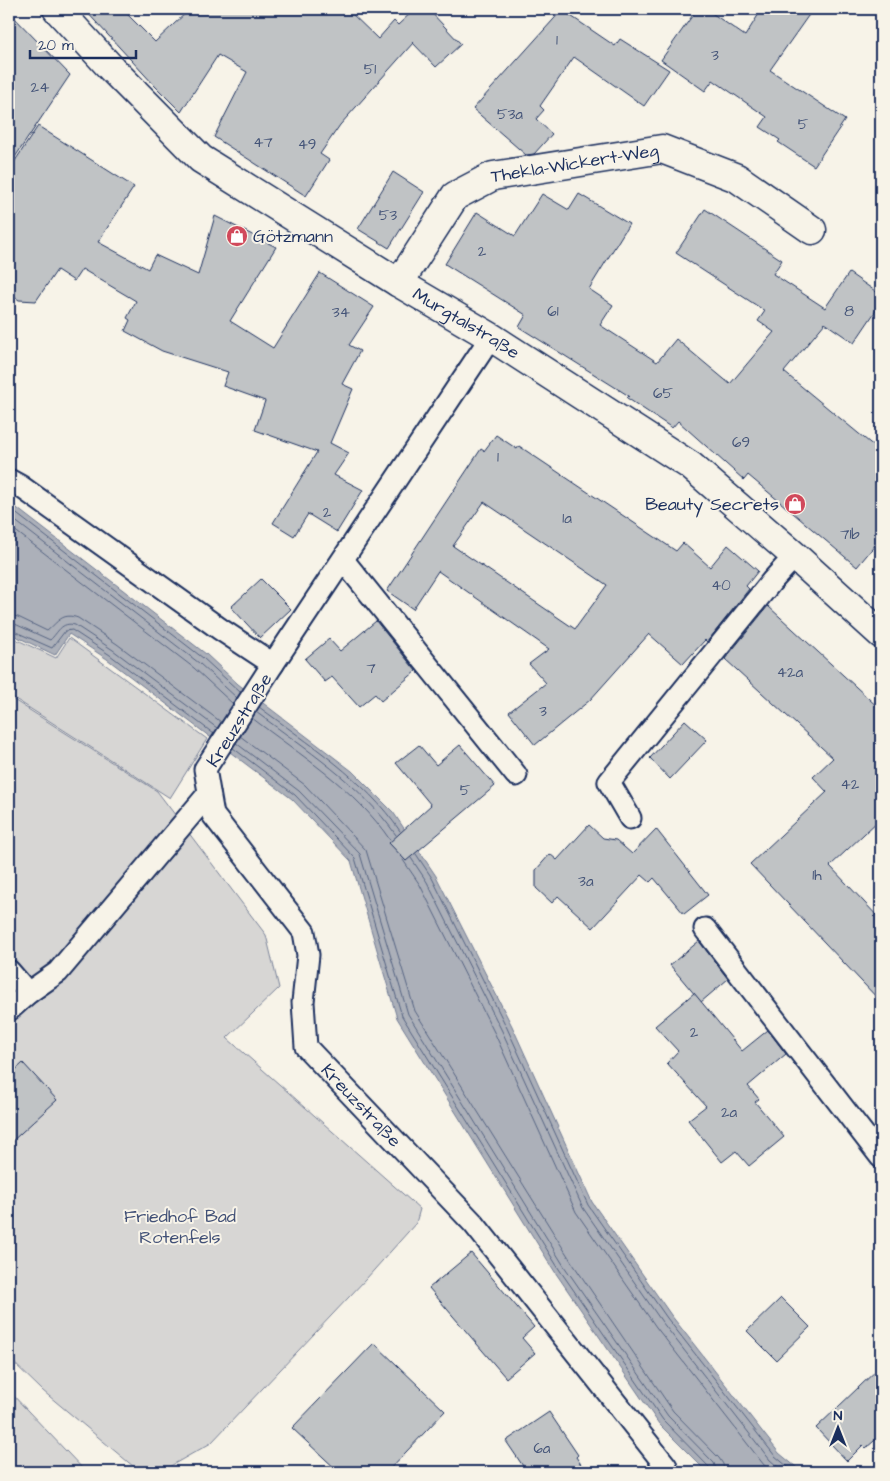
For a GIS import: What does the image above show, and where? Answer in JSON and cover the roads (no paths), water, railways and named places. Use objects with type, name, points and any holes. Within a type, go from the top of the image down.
[{"type":"street","name":"Murgtalstraße","points":[[57,9],[112,69],[201,159],[399,283],[491,337],[691,466],[796,556],[881,634]]},
{"type":"street","name":"Thekla-Wickert-Weg","points":[[399,283],[455,196],[493,176],[662,150],[736,178],[812,230]]},
{"type":"lane","name":"Kreuzstraße","points":[[491,337],[205,769],[213,815],[304,932],[308,955],[302,1002],[306,1047],[474,1224],[666,1466]]},
{"type":"lane","points":[[9,480],[220,629],[269,672]]},
{"type":"lane","points":[[630,818],[608,782],[772,581],[796,556]]},
{"type":"lane","points":[[344,560],[516,775]]},
{"type":"lane","points":[[9,1010],[28,993],[58,972],[209,793]]},
{"type":"lane","points":[[705,929],[881,1158]]},
{"type":"lane","points":[[9,971],[28,993]]},
{"type":"water","points":[[9,502],[206,654],[238,684],[352,771],[393,812],[436,876],[512,1026],[592,1202],[671,1315],[779,1453],[802,1472],[707,1472],[659,1424],[555,1272],[397,1018],[351,861],[292,799],[107,659],[69,634],[55,655],[9,633]]},
{"type":"place","name":"Götzmann","points":[[237,236]]},
{"type":"place","name":"Beauty Secrets","points":[[795,504]]},
{"type":"park label","name":"Friedhof Bad Rotenfels","points":[[180,1226]]}]
